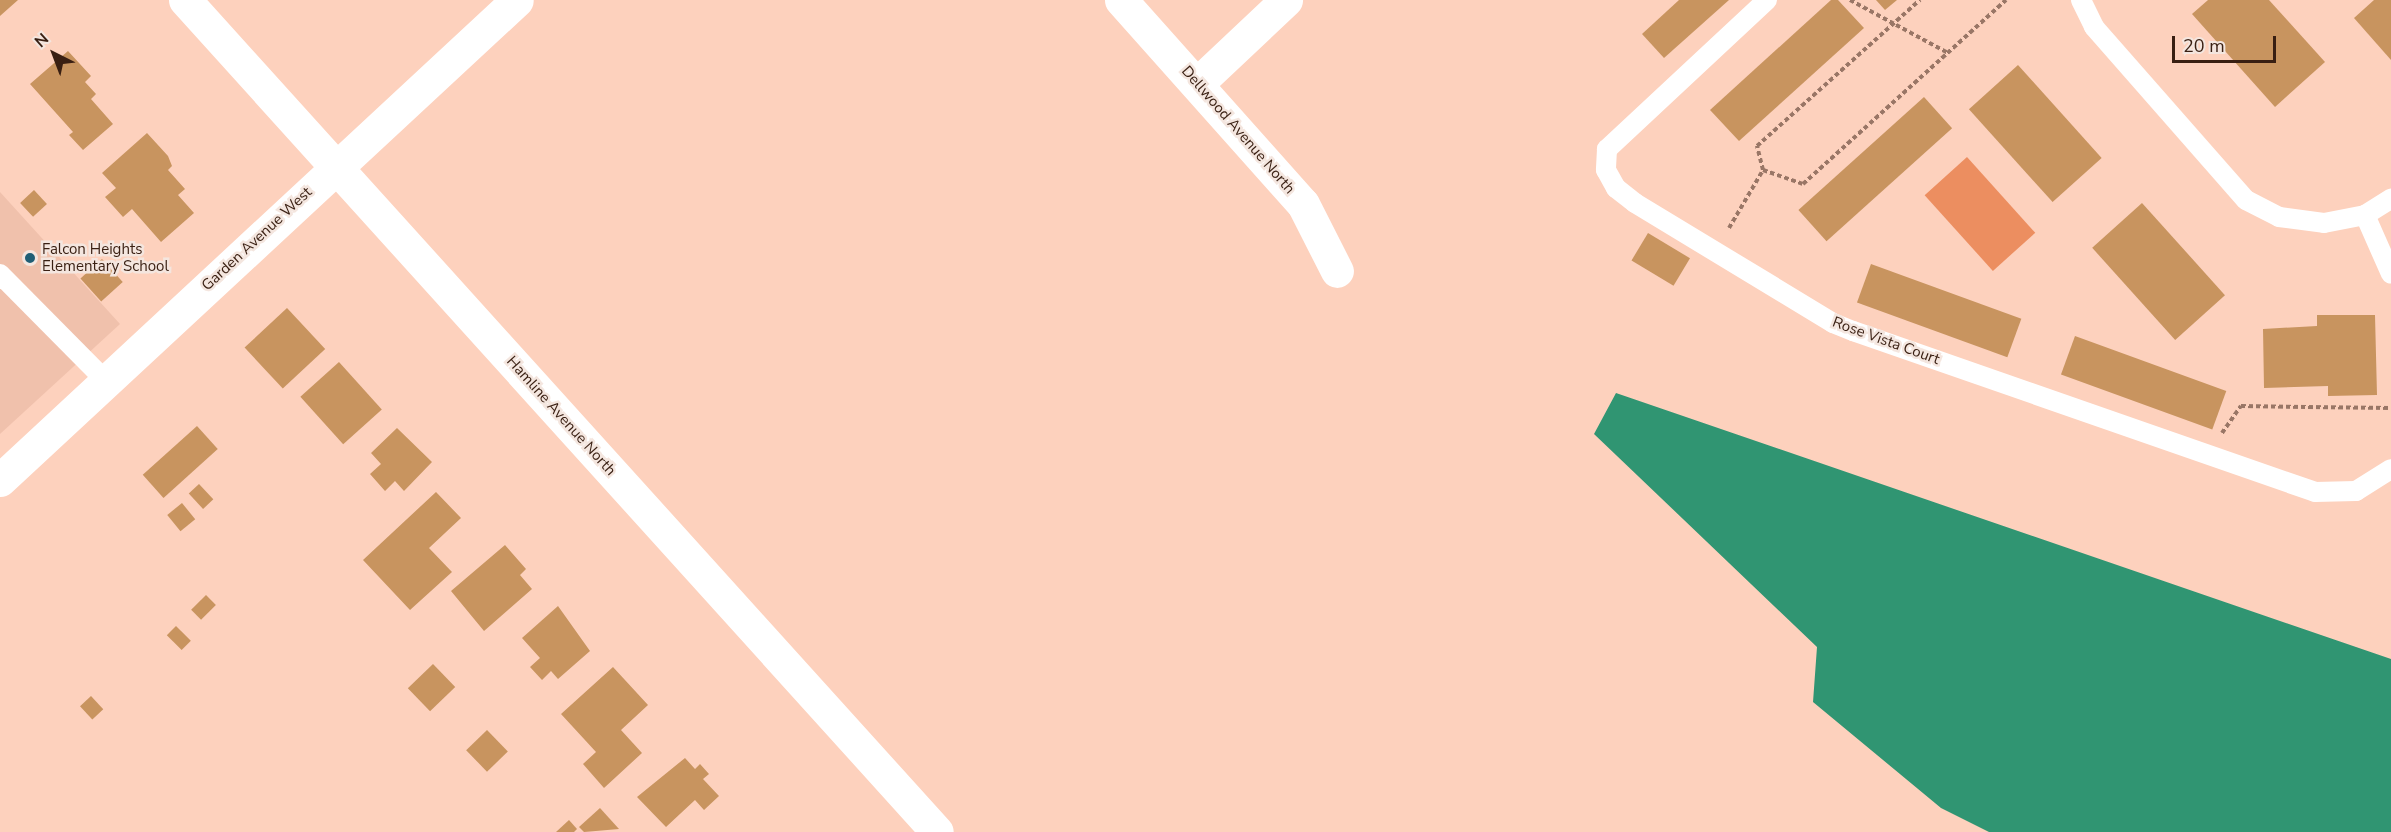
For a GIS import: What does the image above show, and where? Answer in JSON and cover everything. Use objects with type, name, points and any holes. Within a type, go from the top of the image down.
[{"type":"street","name":"Hamline Avenue North","points":[[185,0],[937,832]]},
{"type":"street","name":"Garden Avenue West","points":[[0,480],[335,166],[517,0]]},
{"type":"street","name":"Dellwood Avenue North","points":[[1121,0],[1198,82],[1303,204],[1337,271]]},
{"type":"street","points":[[1198,82],[1286,0]]},
{"type":"lane","name":"Rose Vista Court","points":[[1767,0],[1607,149],[1606,170],[1616,188],[1714,252],[1833,323],[2315,492],[2356,491],[2391,469]]},
{"type":"lane","points":[[2081,0],[2094,27],[2246,201],[2279,217],[2324,222],[2365,215],[2391,199]]},
{"type":"lane","points":[[2365,215],[2391,274]]},
{"type":"lane","points":[[0,274],[106,381]]},
{"type":"path","points":[[1850,0],[1948,53]]},
{"type":"path","points":[[1714,252],[1763,170],[1757,146],[1920,0]]},
{"type":"path","points":[[1763,170],[1803,184],[2006,0]]},
{"type":"path","points":[[2214,456],[2226,421],[2241,406],[2391,408]]},
{"type":"shaded area","points":[[1967,157],[2035,233],[1993,271],[1925,195]]},
{"type":"shaded area","name":"Falcon Heights Elementary School","points":[[0,192],[120,324],[0,434]]},
{"type":"shaded area","points":[[1616,393],[2391,659],[2391,832],[1989,832],[1941,808],[1813,702],[1817,647],[1594,434]]},
{"type":"building","points":[[0,0],[18,0],[0,16]]},
{"type":"building","points":[[1679,0],[1729,0],[1664,58],[1642,34]]},
{"type":"building","points":[[1831,0],[1838,0],[1864,28],[1739,141],[1710,110]]},
{"type":"building","points":[[1876,0],[1897,0],[1885,10]]},
{"type":"building","points":[[2208,0],[2269,0],[2325,62],[2275,107],[2192,14]]},
{"type":"building","points":[[2374,0],[2391,0],[2391,60],[2354,18]]},
{"type":"building","points":[[68,51],[91,76],[85,82],[96,94],[91,99],[113,124],[83,150],[69,135],[73,132],[30,84]]},
{"type":"building","points":[[2018,65],[2102,158],[2053,202],[1969,109]]},
{"type":"building","points":[[1924,97],[1952,128],[1827,241],[1798,210]]},
{"type":"building","points":[[147,133],[168,156],[172,166],[168,170],[185,189],[178,195],[194,213],[161,242],[132,209],[123,217],[105,197],[116,188],[102,173]]},
{"type":"building","points":[[34,190],[47,204],[33,217],[20,203]]},
{"type":"building","points":[[2142,203],[2225,295],[2175,340],[2092,248]]},
{"type":"building","points":[[1648,233],[1690,258],[1674,286],[1632,260]]},
{"type":"building","points":[[102,259],[123,282],[101,301],[80,278]]},
{"type":"building","points":[[1871,264],[2021,319],[2007,357],[1857,303]]},
{"type":"building","points":[[287,308],[325,349],[283,389],[245,348]]},
{"type":"building","points":[[2317,315],[2375,315],[2377,395],[2328,396],[2328,386],[2264,388],[2263,329],[2317,326]]},
{"type":"building","points":[[2075,336],[2226,391],[2212,430],[2061,375]]},
{"type":"building","points":[[339,362],[382,410],[343,444],[300,397]]},
{"type":"building","points":[[197,426],[218,449],[163,498],[143,475]]},
{"type":"building","points":[[397,428],[432,462],[404,491],[395,481],[385,491],[370,474],[381,464],[371,453]]},
{"type":"building","points":[[199,484],[213,499],[203,509],[189,494]]},
{"type":"building","points":[[436,492],[461,518],[429,548],[452,572],[410,610],[363,560]]},
{"type":"building","points":[[182,503],[195,519],[180,531],[167,515]]},
{"type":"building","points":[[505,545],[526,569],[520,575],[532,589],[484,631],[451,591]]},
{"type":"building","points":[[206,595],[216,605],[201,620],[191,610]]},
{"type":"building","points":[[558,606],[590,651],[558,679],[551,671],[542,680],[530,667],[540,658],[522,638]]},
{"type":"building","points":[[176,626],[191,641],[182,650],[167,635]]},
{"type":"building","points":[[433,664],[455,687],[430,711],[408,688]]},
{"type":"building","points":[[613,667],[648,705],[621,730],[642,753],[604,788],[583,764],[596,752],[561,714]]},
{"type":"building","points":[[91,696],[103,709],[92,719],[80,706]]},
{"type":"building","points":[[487,730],[508,752],[487,772],[466,750]]},
{"type":"building","points":[[685,758],[695,769],[700,764],[709,774],[703,779],[719,796],[704,810],[695,800],[666,827],[637,797]]},
{"type":"building","points":[[600,808],[619,829],[584,832],[579,827]]},
{"type":"building","points":[[569,820],[577,829],[574,832],[556,832]]},
{"type":"place","name":"Falcon Heights Elementary School","points":[[30,258]]}]
